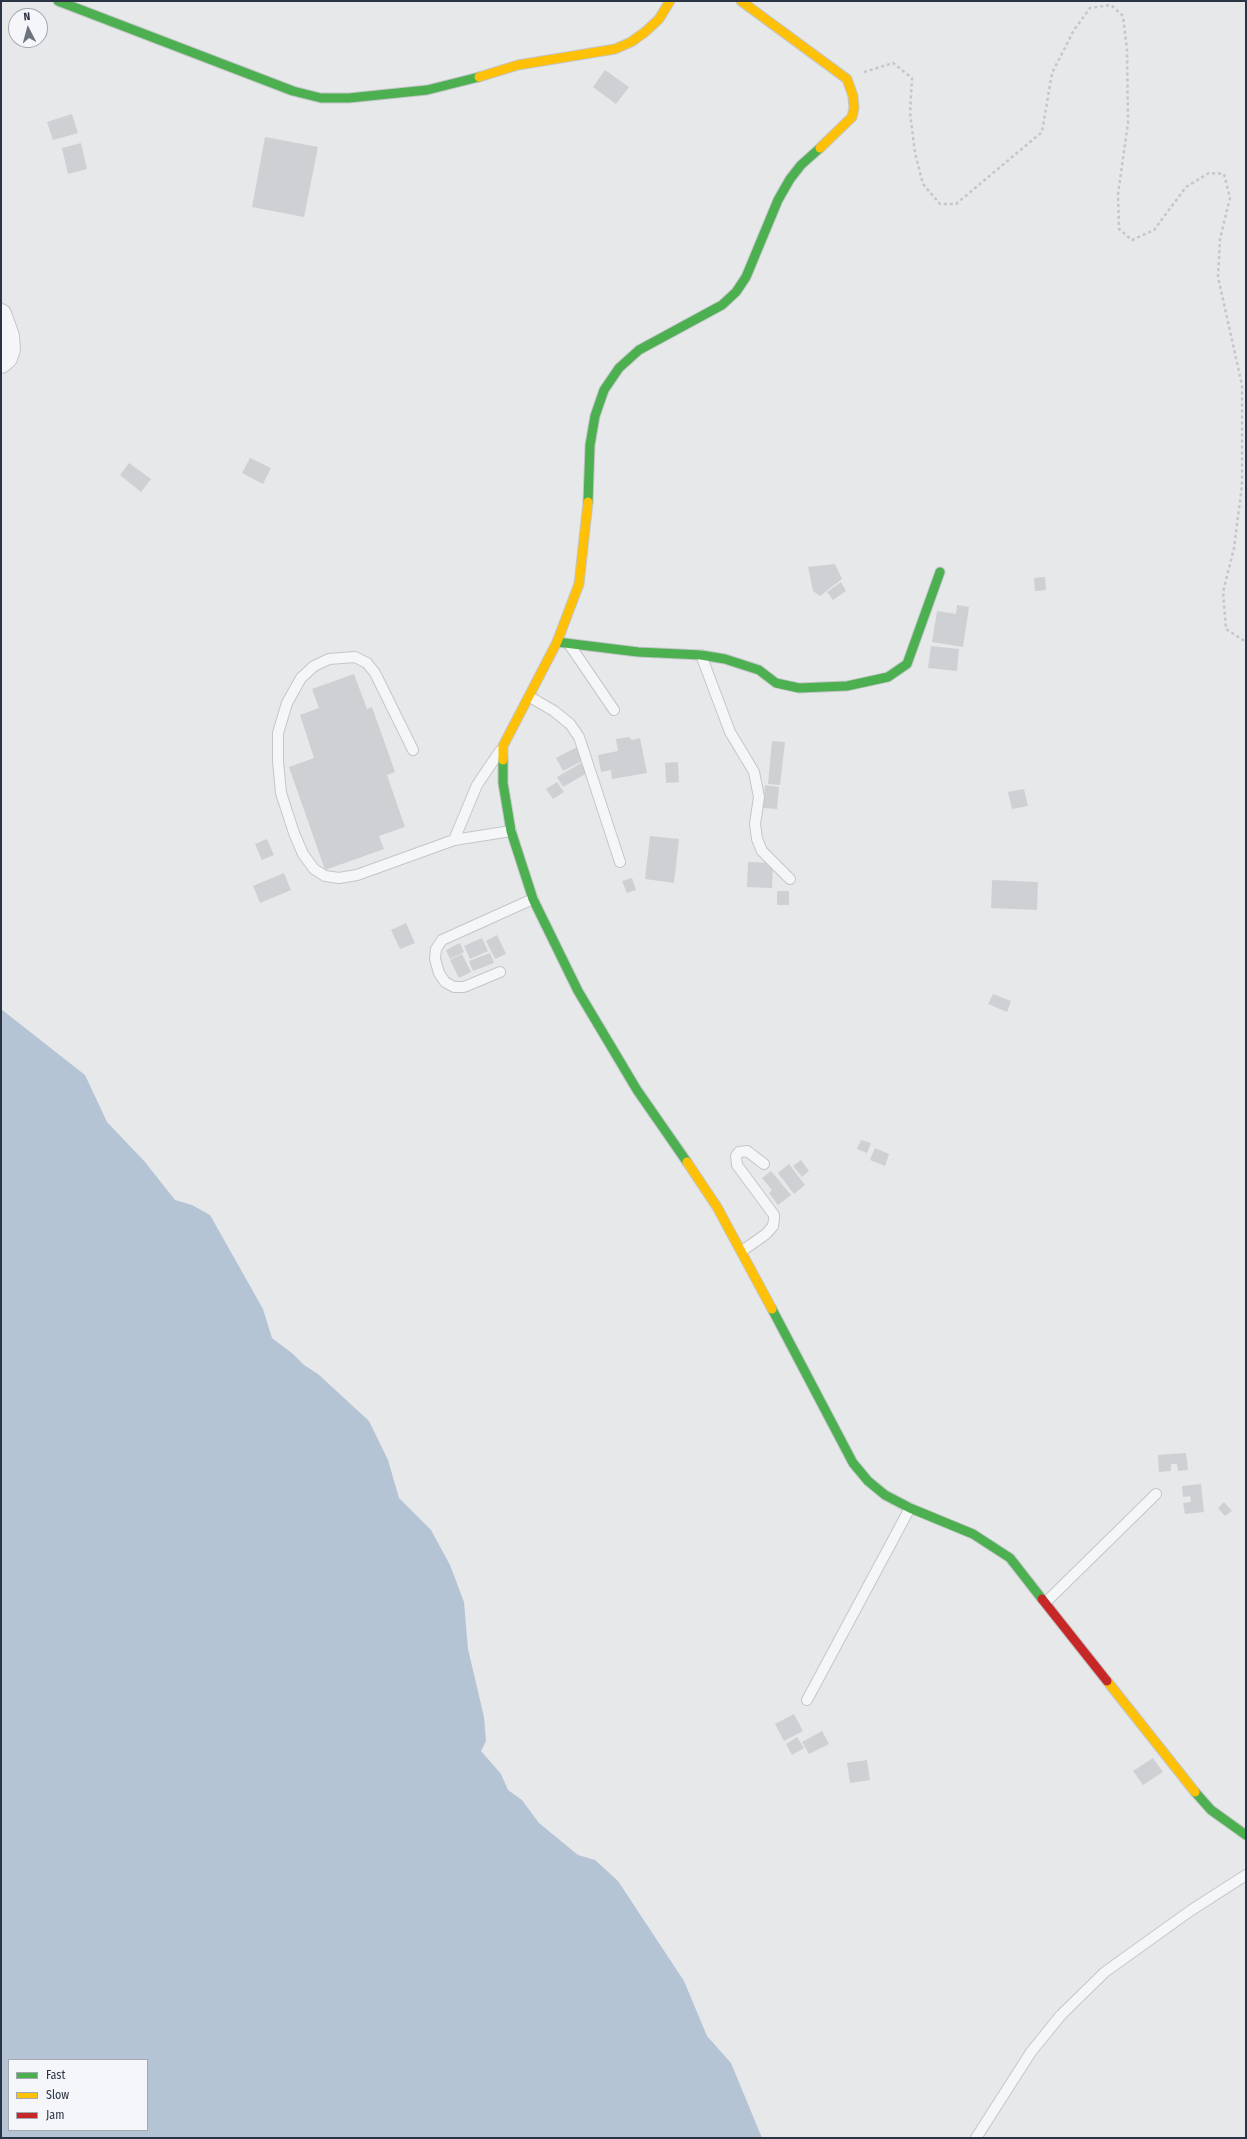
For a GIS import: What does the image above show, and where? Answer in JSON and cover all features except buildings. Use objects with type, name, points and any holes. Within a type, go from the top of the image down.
[{"type":"street","points":[[58,1],[293,91],[321,98],[349,98],[427,90],[460,83],[518,65],[615,49],[631,42],[645,32],[659,19],[670,1]]},
{"type":"street","points":[[741,1],[847,79],[854,96],[852,117],[842,130],[801,165],[790,179],[778,200],[746,277],[736,292],[722,305],[640,350],[619,368],[604,390],[595,416],[590,445],[587,518],[579,584],[558,642],[503,746],[503,777],[511,831],[533,899],[556,948],[609,1047],[636,1090],[717,1207],[742,1251],[853,1463],[885,1495],[910,1508],[973,1534],[991,1544],[1010,1558],[1189,1785],[1211,1810],[1246,1835]]},
{"type":"street","points":[[1,314],[9,336],[10,348],[7,358],[1,363]]},
{"type":"street","points":[[558,642],[638,652],[701,655],[725,659],[759,670],[776,683],[799,688],[847,686],[888,677],[907,664],[913,651],[940,572]]},
{"type":"lane","points":[[569,644],[614,710]]},
{"type":"lane","points":[[701,655],[730,732],[754,772],[758,797],[755,824],[757,839],[762,851],[790,879]]},
{"type":"lane","points":[[412,750],[376,673],[368,663],[356,657],[329,659],[314,666],[301,678],[287,702],[278,733],[278,761],[281,793],[303,854],[314,869],[324,876],[339,878],[357,875],[454,840],[511,831]]},
{"type":"lane","points":[[530,697],[554,711],[570,724],[579,737],[620,862]]},
{"type":"lane","points":[[454,840],[477,785],[485,770],[503,746]]},
{"type":"lane","points":[[500,972],[464,987],[454,987],[446,982],[439,973],[435,959],[436,949],[442,940],[533,899]]},
{"type":"lane","points":[[742,1251],[766,1234],[773,1226],[774,1215],[738,1165],[736,1156],[739,1152],[747,1151],[764,1164]]},
{"type":"lane","points":[[1046,1602],[1156,1494]]},
{"type":"lane","points":[[807,1700],[910,1508]]},
{"type":"lane","points":[[976,2138],[1031,2052],[1061,2015],[1105,1972],[1190,1911],[1246,1875]]},
{"type":"path","points":[[847,79],[873,67],[893,63],[912,78],[910,113],[915,153],[923,184],[940,204],[956,204],[1042,132],[1052,73],[1074,30],[1090,8],[1111,5],[1123,16],[1127,50],[1128,123],[1118,194],[1119,229],[1132,240],[1154,230],[1186,187],[1209,173],[1224,174],[1230,198],[1220,240],[1218,277],[1242,385],[1242,485],[1234,548],[1224,592],[1226,629],[1246,642]]},
{"type":"water","points":[[1,1009],[85,1075],[107,1122],[145,1162],[175,1200],[192,1205],[210,1215],[263,1309],[272,1338],[293,1354],[304,1365],[318,1374],[369,1421],[388,1460],[399,1498],[431,1530],[450,1565],[464,1602],[468,1649],[484,1717],[486,1741],[481,1751],[501,1774],[508,1790],[522,1800],[539,1823],[578,1855],[595,1860],[618,1881],[684,1981],[707,2036],[731,2063],[762,2138],[1,2138]]},
{"type":"traffic: fast","points":[[58,1],[293,91],[321,98],[349,98],[427,90],[479,77]]},
{"type":"traffic: fast","points":[[588,502],[590,445],[595,416],[604,390],[619,368],[639,350],[722,305],[736,292],[746,277],[778,200],[790,179],[801,165],[820,148]]},
{"type":"traffic: fast","points":[[557,642],[638,652],[701,655],[725,659],[759,670],[776,683],[799,688],[847,686],[888,677],[907,664],[940,572]]},
{"type":"traffic: fast","points":[[503,760],[503,783],[511,831],[533,899],[578,991],[637,1090],[687,1162]]},
{"type":"traffic: fast","points":[[772,1309],[853,1463],[868,1481],[885,1495],[910,1508],[973,1534],[1010,1558],[1042,1599]]},
{"type":"traffic: fast","points":[[1195,1792],[1211,1810],[1246,1835]]},
{"type":"traffic: slow","points":[[479,77],[518,65],[615,49],[631,42],[645,32],[659,19],[670,1]]},
{"type":"traffic: slow","points":[[741,1],[847,79],[853,96],[854,108],[852,117],[820,148]]},
{"type":"traffic: slow","points":[[503,760],[503,746],[557,642],[579,584],[588,502]]},
{"type":"traffic: slow","points":[[687,1162],[717,1207],[772,1309]]},
{"type":"traffic: slow","points":[[1107,1681],[1195,1792]]},
{"type":"traffic: jam","points":[[1042,1599],[1107,1681]]}]
